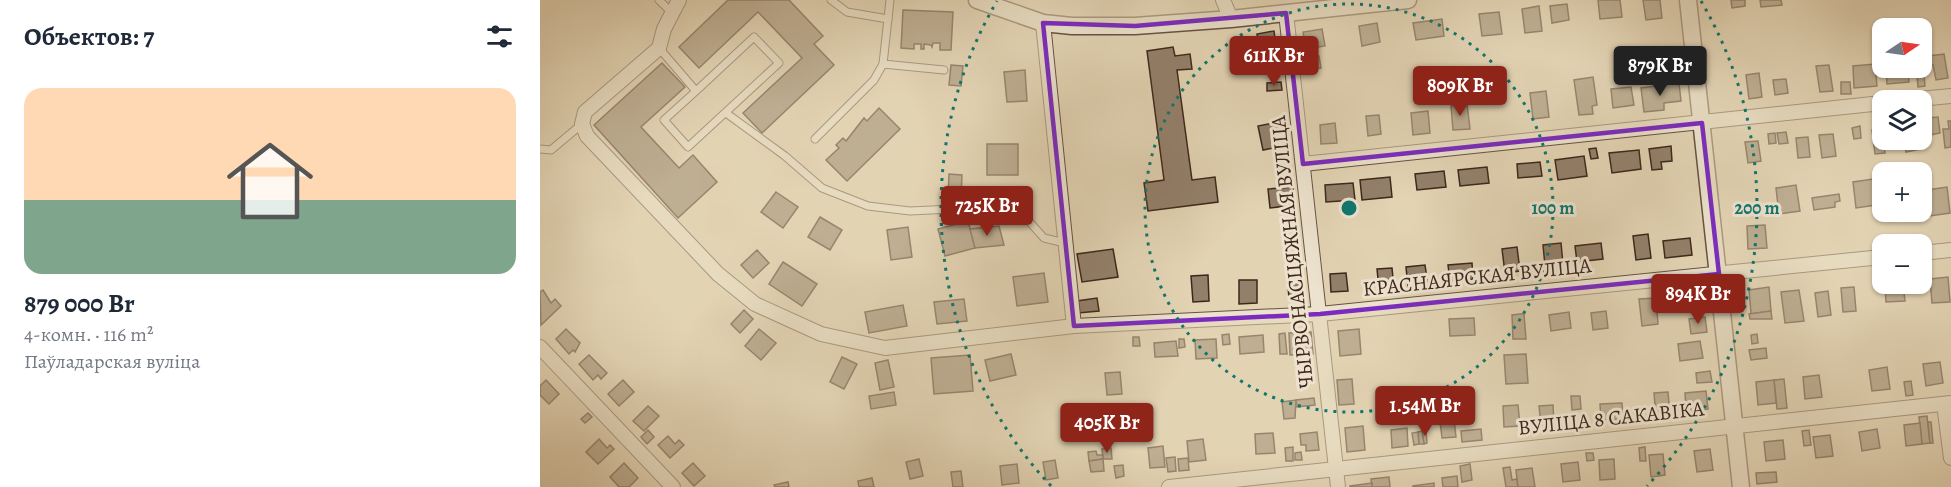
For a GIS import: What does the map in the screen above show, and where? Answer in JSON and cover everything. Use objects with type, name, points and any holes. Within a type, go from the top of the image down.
[{"type":"street","points":[[582,124],[585,112],[659,48],[679,0]]},
{"type":"street","points":[[977,0],[1043,23],[1072,26],[1135,26],[1231,19],[1408,0]]},
{"type":"street","points":[[1223,0],[1231,19]]},
{"type":"street","points":[[1688,0],[1741,487]]},
{"type":"street","name":"ЧЫРВОНАСЦЯЖНАЯ ВУЛІЦА","points":[[1286,13],[1338,487]]},
{"type":"street","points":[[1043,23],[1074,326]]},
{"type":"street","points":[[1932,98],[1951,96]]},
{"type":"street","points":[[1304,164],[1872,105]]},
{"type":"street","name":"КРАСНАЯРСКАЯ ВУЛІЦА","points":[[582,124],[587,136],[718,274],[755,303],[821,334],[885,348],[1074,326],[1320,314],[1872,258]]},
{"type":"street","points":[[1932,252],[1951,250]]},
{"type":"street","points":[[540,347],[673,487]]},
{"type":"street","points":[[1948,403],[1951,458]]},
{"type":"street","name":"ВУЛІЦА 8 САКАВІКА","points":[[1169,487],[1336,471],[1948,403]]},
{"type":"lane","points":[[659,0],[672,13]]},
{"type":"lane","points":[[831,0],[847,12],[888,19]]},
{"type":"lane","points":[[815,139],[857,100],[874,80],[883,64],[890,0]]},
{"type":"lane","points":[[754,37],[779,63],[688,147],[664,120],[696,91],[754,37]]},
{"type":"lane","points":[[659,48],[696,91]]},
{"type":"lane","points":[[883,64],[944,70]]},
{"type":"lane","points":[[726,113],[785,156],[822,188],[868,206],[910,211],[1015,206],[1044,238],[1066,243]]},
{"type":"lane","points":[[540,149],[551,150],[582,124]]},
{"type":"highlighted area","points":[[1286,13],[1303,164],[1702,123],[1719,274],[1320,314],[1074,326],[1043,23],[1135,26]]},
{"type":"building","points":[[728,0],[789,0],[823,36],[814,44],[834,65],[762,133],[743,113],[802,58],[758,12],[699,68],[679,47]]},
{"type":"building","points":[[1598,0],[1620,0],[1622,17],[1600,19]]},
{"type":"building","points":[[1643,0],[1660,0],[1662,18],[1646,20]]},
{"type":"building","points":[[1731,0],[1745,0],[1745,6],[1732,8]]},
{"type":"building","points":[[1760,0],[1781,0],[1782,5],[1761,7]]},
{"type":"building","points":[[1567,4],[1569,20],[1552,23],[1550,6]]},
{"type":"building","points":[[1539,6],[1542,31],[1525,33],[1522,9]]},
{"type":"building","points":[[903,10],[953,12],[951,50],[940,50],[940,43],[933,43],[932,47],[924,44],[924,49],[921,49],[921,44],[914,44],[914,49],[901,48]]},
{"type":"building","points":[[1499,12],[1502,34],[1482,36],[1479,14]]},
{"type":"building","points":[[1442,19],[1444,36],[1416,40],[1413,23]]},
{"type":"building","points":[[1377,23],[1380,42],[1362,46],[1359,26]]},
{"type":"building","points":[[1322,29],[1325,46],[1306,49],[1303,32]]},
{"type":"building","points":[[1274,31],[1277,53],[1260,55],[1257,34]]},
{"type":"building","points":[[1173,47],[1175,56],[1190,54],[1192,69],[1177,70],[1192,180],[1215,177],[1218,202],[1148,211],[1144,183],[1164,180],[1147,51]]},
{"type":"building","points":[[1944,54],[1948,78],[1936,80],[1932,56]]},
{"type":"building","points":[[1319,56],[1321,68],[1304,70],[1302,58]]},
{"type":"building","points":[[662,63],[685,87],[641,127],[679,168],[693,155],[717,182],[678,218],[594,125]]},
{"type":"building","points":[[1872,64],[1872,78],[1876,78],[1877,86],[1854,88],[1853,66]]},
{"type":"building","points":[[951,65],[963,66],[961,86],[949,85]]},
{"type":"building","points":[[1829,65],[1833,91],[1820,92],[1816,66]]},
{"type":"building","points":[[1025,70],[1027,101],[1007,102],[1004,72]]},
{"type":"building","points":[[1759,73],[1762,97],[1749,99],[1746,75]]},
{"type":"building","points":[[1593,77],[1597,105],[1592,106],[1593,114],[1579,115],[1574,80]]},
{"type":"building","points":[[1887,78],[1909,78],[1909,82],[1887,84]]},
{"type":"building","points":[[1917,78],[1924,78],[1925,86],[1918,87]]},
{"type":"building","points":[[1786,79],[1788,93],[1775,95],[1773,80]]},
{"type":"building","points":[[1281,82],[1282,90],[1267,91],[1267,83]]},
{"type":"building","points":[[1841,82],[1850,82],[1851,94],[1841,94]]},
{"type":"building","points":[[1679,83],[1681,101],[1664,103],[1664,110],[1644,112],[1641,88]]},
{"type":"building","points":[[1631,87],[1634,105],[1613,108],[1611,89]]},
{"type":"building","points":[[1546,91],[1549,117],[1533,119],[1530,93]]},
{"type":"building","points":[[1467,104],[1470,129],[1453,130],[1451,106]]},
{"type":"building","points":[[879,108],[900,129],[847,181],[826,160],[839,148],[836,145],[843,138],[846,141],[864,118],[867,121]]},
{"type":"building","points":[[1428,111],[1430,133],[1413,135],[1411,113]]},
{"type":"building","points":[[1379,115],[1381,134],[1368,136],[1366,116]]},
{"type":"building","points":[[1938,117],[1940,133],[1932,135],[1932,118]]},
{"type":"building","points":[[1284,121],[1289,145],[1263,150],[1258,126]]},
{"type":"building","points":[[1948,121],[1951,121],[1951,147],[1945,148],[1943,129],[1949,129]]},
{"type":"building","points":[[1335,123],[1337,143],[1321,144],[1320,125]]},
{"type":"building","points":[[1860,126],[1861,138],[1854,139],[1852,128]]},
{"type":"building","points":[[1786,132],[1788,143],[1779,144],[1777,133]]},
{"type":"building","points":[[1775,133],[1776,143],[1769,144],[1768,134]]},
{"type":"building","points":[[1833,134],[1836,156],[1822,158],[1819,135]]},
{"type":"building","points":[[1808,137],[1810,157],[1798,158],[1796,138]]},
{"type":"building","points":[[1758,141],[1761,161],[1748,163],[1745,142]]},
{"type":"building","points":[[987,144],[1018,144],[1018,175],[987,175]]},
{"type":"building","points":[[1671,146],[1672,161],[1661,162],[1662,169],[1652,170],[1649,149]]},
{"type":"building","points":[[1596,148],[1598,158],[1591,159],[1589,149]]},
{"type":"building","points":[[1639,150],[1641,169],[1612,173],[1609,153]]},
{"type":"building","points":[[1874,150],[1885,150],[1885,153],[1875,154]]},
{"type":"building","points":[[1584,156],[1587,176],[1558,180],[1555,160]]},
{"type":"building","points":[[1540,162],[1542,176],[1518,178],[1517,164]]},
{"type":"building","points":[[1487,167],[1489,183],[1460,186],[1458,170]]},
{"type":"building","points":[[1444,171],[1446,187],[1417,190],[1415,174]]},
{"type":"building","points":[[949,174],[962,175],[961,199],[948,199]]},
{"type":"building","points":[[1390,177],[1392,197],[1362,200],[1360,180]]},
{"type":"building","points":[[1872,179],[1872,206],[1856,208],[1853,182]]},
{"type":"building","points":[[1353,183],[1355,200],[1326,202],[1325,185]]},
{"type":"building","points":[[1796,185],[1800,211],[1779,214],[1776,188]]},
{"type":"building","points":[[1293,187],[1295,205],[1270,208],[1268,189]]},
{"type":"building","points":[[1947,187],[1950,213],[1932,216],[1932,189]]},
{"type":"building","points":[[776,192],[798,207],[783,228],[761,212]]},
{"type":"building","points":[[1839,194],[1840,201],[1835,202],[1835,207],[1814,210],[1812,198]]},
{"type":"building","points":[[820,217],[842,230],[830,250],[808,237]]},
{"type":"building","points":[[968,221],[975,248],[945,256],[938,229]]},
{"type":"building","points":[[1765,225],[1767,248],[1748,249],[1747,226]]},
{"type":"building","points":[[999,226],[1004,245],[975,248],[970,229]]},
{"type":"building","points":[[908,227],[912,257],[891,260],[887,230]]},
{"type":"building","points":[[1648,234],[1651,258],[1636,260],[1633,236]]},
{"type":"building","points":[[1690,238],[1692,255],[1665,258],[1663,241]]},
{"type":"building","points":[[1561,243],[1563,264],[1545,266],[1543,245]]},
{"type":"building","points":[[1601,243],[1603,259],[1577,262],[1575,246]]},
{"type":"building","points":[[1517,247],[1520,271],[1505,273],[1502,249]]},
{"type":"building","points":[[1113,249],[1118,277],[1082,282],[1077,254]]},
{"type":"building","points":[[757,250],[769,263],[753,278],[741,265]]},
{"type":"building","points":[[783,262],[817,284],[802,306],[769,284]]},
{"type":"building","points":[[1472,263],[1473,279],[1450,281],[1448,265]]},
{"type":"building","points":[[1425,265],[1428,285],[1408,287],[1406,267]]},
{"type":"building","points":[[1392,268],[1394,288],[1379,289],[1377,269]]},
{"type":"building","points":[[1044,273],[1048,302],[1017,306],[1013,277]]},
{"type":"building","points":[[1302,273],[1304,296],[1289,298],[1287,275]]},
{"type":"building","points":[[1346,273],[1348,291],[1331,292],[1330,274]]},
{"type":"building","points":[[1208,275],[1209,301],[1193,302],[1191,276]]},
{"type":"building","points":[[1948,277],[1950,302],[1932,303],[1932,279]]},
{"type":"building","points":[[1239,280],[1257,280],[1257,303],[1239,304]]},
{"type":"building","points":[[1769,287],[1771,311],[1751,314],[1749,290]]},
{"type":"building","points":[[1854,287],[1856,311],[1843,312],[1841,288]]},
{"type":"building","points":[[543,290],[551,303],[555,299],[561,306],[541,325],[540,292]]},
{"type":"building","points":[[1799,290],[1804,321],[1785,323],[1781,292]]},
{"type":"building","points":[[1828,291],[1831,315],[1818,317],[1815,293]]},
{"type":"building","points":[[1700,294],[1701,309],[1681,311],[1679,296]]},
{"type":"building","points":[[1886,294],[1904,294],[1905,301],[1886,302]]},
{"type":"building","points":[[1097,298],[1099,311],[1078,313],[1077,301]]},
{"type":"building","points":[[1656,298],[1658,324],[1642,326],[1639,299]]},
{"type":"building","points":[[964,299],[967,321],[937,324],[934,302]]},
{"type":"building","points":[[903,305],[907,326],[869,333],[865,312]]},
{"type":"building","points":[[744,310],[753,319],[740,333],[731,324]]},
{"type":"building","points":[[1606,311],[1608,328],[1593,330],[1591,313]]},
{"type":"building","points":[[1771,311],[1772,319],[1750,319],[1749,314]]},
{"type":"building","points":[[1569,312],[1571,328],[1551,331],[1549,315]]},
{"type":"building","points":[[1524,314],[1526,339],[1513,339],[1512,315]]},
{"type":"building","points":[[1705,317],[1707,332],[1691,334],[1689,319]]},
{"type":"building","points":[[1474,318],[1475,335],[1450,336],[1449,319]]},
{"type":"building","points":[[566,329],[580,343],[575,352],[573,350],[569,354],[556,339]]},
{"type":"building","points":[[759,329],[776,343],[761,360],[745,346]]},
{"type":"building","points":[[1359,329],[1361,354],[1340,356],[1338,331]]},
{"type":"building","points":[[1311,332],[1313,354],[1290,355],[1289,333]]},
{"type":"building","points":[[1285,333],[1287,354],[1280,354],[1279,334]]},
{"type":"building","points":[[1229,334],[1230,344],[1223,345],[1222,335]]},
{"type":"building","points":[[1757,334],[1758,343],[1752,344],[1751,335]]},
{"type":"building","points":[[1263,335],[1264,352],[1240,354],[1239,337]]},
{"type":"building","points":[[1133,337],[1139,337],[1140,346],[1133,346]]},
{"type":"building","points":[[1179,339],[1184,339],[1185,347],[1179,348]]},
{"type":"building","points":[[1216,339],[1217,358],[1196,359],[1195,340]]},
{"type":"building","points":[[1176,341],[1178,356],[1155,357],[1154,343]]},
{"type":"building","points":[[1700,341],[1703,358],[1680,361],[1678,344]]},
{"type":"building","points":[[1766,348],[1767,358],[1751,360],[1749,350]]},
{"type":"building","points":[[1011,354],[1016,375],[990,381],[985,360]]},
{"type":"building","points":[[1526,354],[1528,383],[1506,384],[1504,355]]},
{"type":"building","points":[[589,355],[607,373],[601,379],[598,375],[593,380],[579,364]]},
{"type":"building","points":[[970,355],[973,391],[934,394],[931,358]]},
{"type":"building","points":[[842,357],[857,364],[844,389],[830,382]]},
{"type":"building","points":[[888,360],[894,387],[880,390],[875,363]]},
{"type":"building","points":[[1940,362],[1943,383],[1926,386],[1923,364]]},
{"type":"building","points":[[1887,367],[1890,389],[1872,391],[1869,370]]},
{"type":"building","points":[[1710,371],[1712,382],[1697,383],[1696,373]]},
{"type":"building","points":[[1120,372],[1122,394],[1107,395],[1105,373]]},
{"type":"building","points":[[1819,375],[1822,397],[1805,399],[1803,377]]},
{"type":"building","points":[[1352,379],[1354,404],[1339,405],[1337,380]]},
{"type":"building","points":[[1784,379],[1787,408],[1777,409],[1774,380]]},
{"type":"building","points":[[546,380],[559,394],[549,404],[540,395],[540,386]]},
{"type":"building","points":[[623,380],[634,392],[619,406],[608,394]]},
{"type":"building","points":[[1774,380],[1776,403],[1758,405],[1756,382]]},
{"type":"building","points":[[1911,381],[1913,395],[1906,396],[1904,382]]},
{"type":"building","points":[[1706,391],[1708,409],[1686,411],[1685,393]]},
{"type":"building","points":[[894,392],[896,405],[871,409],[869,396]]},
{"type":"building","points":[[1668,392],[1670,415],[1656,416],[1654,393]]},
{"type":"building","points":[[1571,396],[1580,396],[1581,409],[1572,410]]},
{"type":"building","points":[[1314,398],[1315,405],[1297,407],[1296,400]]},
{"type":"building","points":[[1296,400],[1295,418],[1284,419],[1282,402]]},
{"type":"building","points":[[1622,403],[1623,419],[1601,420],[1600,404]]},
{"type":"building","points":[[1518,405],[1520,426],[1504,427],[1503,406]]},
{"type":"building","points":[[1553,405],[1554,424],[1541,425],[1539,406]]},
{"type":"building","points":[[648,406],[659,416],[644,431],[633,421]]},
{"type":"building","points":[[1453,411],[1456,437],[1442,438],[1439,413]]},
{"type":"building","points":[[588,413],[592,417],[585,423],[581,419]]},
{"type":"building","points":[[1635,414],[1640,414],[1641,423],[1636,424]]},
{"type":"building","points":[[1927,416],[1930,443],[1922,444],[1919,417]]},
{"type":"building","points":[[1523,420],[1532,420],[1533,433],[1524,434]]},
{"type":"building","points":[[1928,422],[1931,422],[1933,443],[1930,443]]},
{"type":"building","points":[[1920,423],[1922,444],[1906,446],[1904,425]]},
{"type":"building","points":[[1363,426],[1365,450],[1347,452],[1345,428]]},
{"type":"building","points":[[1407,428],[1408,446],[1392,448],[1391,430]]},
{"type":"building","points":[[1481,429],[1482,440],[1462,442],[1461,431]]},
{"type":"building","points":[[1877,429],[1880,448],[1862,451],[1859,432]]},
{"type":"building","points":[[648,430],[654,437],[647,444],[641,437]]},
{"type":"building","points":[[1809,430],[1811,445],[1804,446],[1802,431]]},
{"type":"building","points":[[1422,431],[1426,431],[1427,443],[1424,444]]},
{"type":"building","points":[[1422,431],[1424,444],[1419,444],[1418,432]]},
{"type":"building","points":[[1317,432],[1319,450],[1306,451],[1306,445],[1301,445],[1300,434]]},
{"type":"building","points":[[1418,432],[1419,444],[1414,445],[1412,433]]},
{"type":"building","points":[[1273,433],[1275,453],[1256,454],[1255,434]]},
{"type":"building","points":[[1830,435],[1833,456],[1816,458],[1813,437]]},
{"type":"building","points":[[668,436],[675,444],[679,440],[684,445],[670,458],[658,445]]},
{"type":"building","points":[[599,439],[607,448],[610,445],[614,449],[598,464],[586,452]]},
{"type":"building","points":[[1203,439],[1206,460],[1189,462],[1187,441]]},
{"type":"building","points":[[1783,440],[1785,459],[1766,461],[1764,442]]},
{"type":"building","points":[[1163,446],[1165,467],[1150,468],[1148,448]]},
{"type":"building","points":[[1293,447],[1293,461],[1286,461],[1285,448]]},
{"type":"building","points":[[1645,447],[1646,461],[1640,461],[1639,448]]},
{"type":"building","points":[[1111,448],[1112,459],[1103,459],[1102,449]]},
{"type":"building","points":[[1710,449],[1713,470],[1697,472],[1694,451]]},
{"type":"building","points":[[1096,451],[1097,455],[1103,455],[1103,459],[1089,461],[1088,452]]},
{"type":"building","points":[[1301,452],[1302,460],[1295,460],[1295,453]]},
{"type":"building","points":[[1586,453],[1593,453],[1594,460],[1587,461]]},
{"type":"building","points":[[1663,454],[1665,475],[1651,477],[1649,455]]},
{"type":"building","points":[[1175,457],[1176,471],[1168,472],[1166,458]]},
{"type":"building","points":[[1188,458],[1189,470],[1179,471],[1178,459]]},
{"type":"building","points":[[919,459],[923,476],[910,479],[906,462]]},
{"type":"building","points":[[1103,459],[1104,471],[1091,472],[1089,461]]},
{"type":"building","points":[[1614,459],[1615,479],[1600,480],[1599,460]]},
{"type":"building","points":[[1055,460],[1058,478],[1046,480],[1043,462]]},
{"type":"building","points":[[1578,462],[1580,480],[1563,482],[1561,464]]},
{"type":"building","points":[[624,463],[638,478],[629,487],[619,487],[610,477]]},
{"type":"building","points":[[693,463],[705,476],[694,486],[682,473]]},
{"type":"building","points":[[1017,464],[1019,483],[1002,485],[1000,466]]},
{"type":"building","points":[[1470,464],[1472,480],[1462,482],[1460,466]]},
{"type":"building","points":[[1123,465],[1124,476],[1116,478],[1114,466]]},
{"type":"building","points":[[1510,467],[1512,480],[1517,479],[1518,487],[1506,487],[1503,468]]},
{"type":"building","points":[[1532,468],[1535,487],[1518,487],[1516,470]]},
{"type":"building","points":[[961,471],[963,487],[953,487],[951,472]]},
{"type":"building","points":[[1776,472],[1777,482],[1757,484],[1756,473]]},
{"type":"building","points":[[1457,476],[1458,487],[1443,487],[1442,478]]},
{"type":"building","points":[[1389,477],[1390,487],[1372,487],[1371,479]]},
{"type":"building","points":[[872,478],[874,487],[859,487],[858,481]]},
{"type":"building","points":[[788,482],[789,487],[775,487],[774,485]]},
{"type":"building","points":[[1372,483],[1372,487],[1350,487],[1350,486]]},
{"type":"building","points":[[1434,483],[1434,487],[1413,487],[1413,486]]}]
